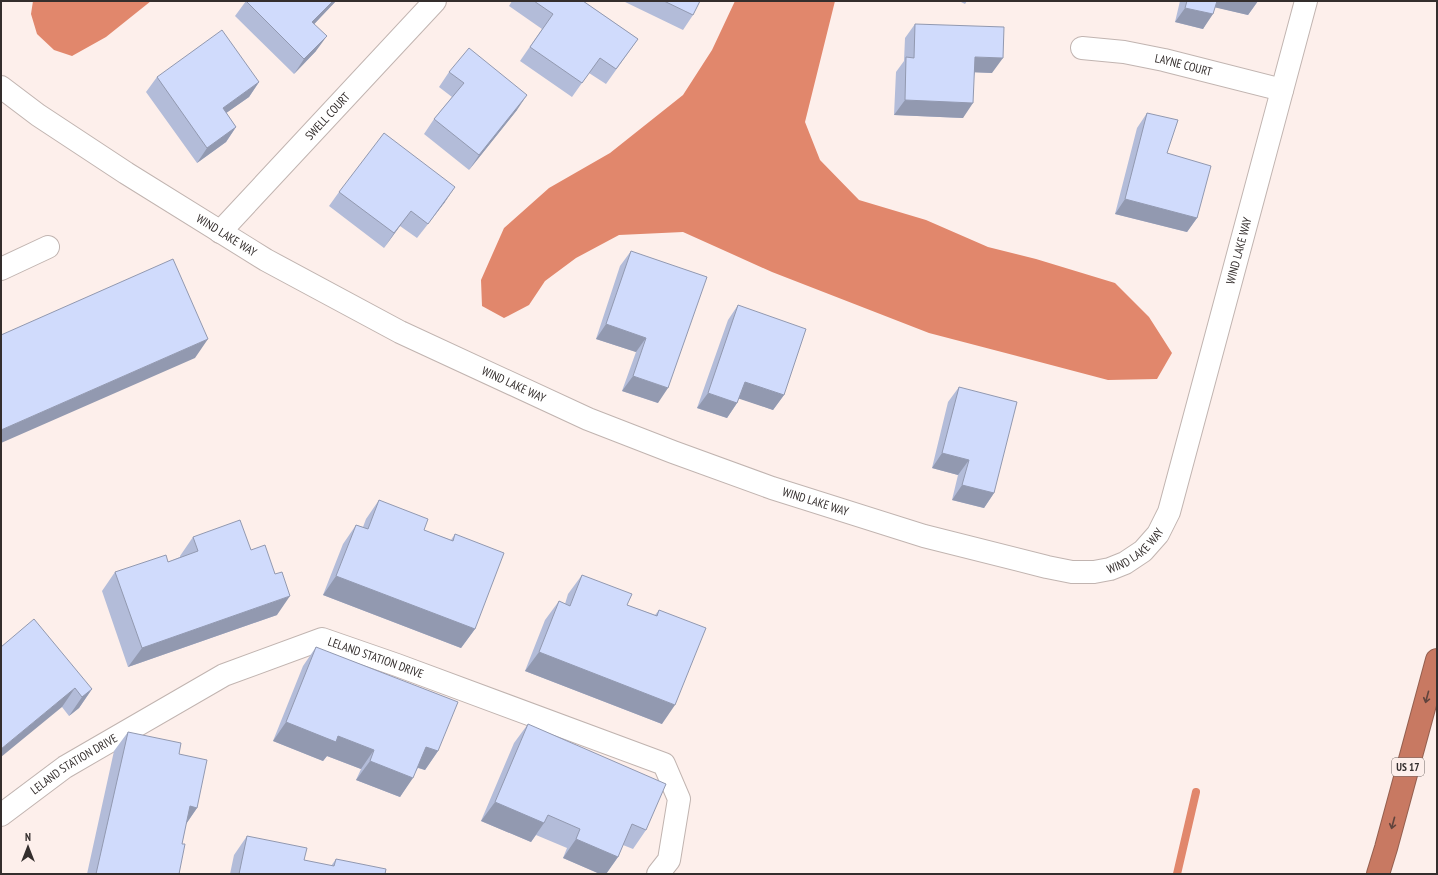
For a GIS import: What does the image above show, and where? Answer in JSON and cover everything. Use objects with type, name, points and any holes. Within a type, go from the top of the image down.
[{"type":"highway","name":"US 17","points":[[1378,874],[1437,660]]},
{"type":"street","name":"SWELL COURT","points":[[220,232],[435,1]]},
{"type":"street","name":"WIND LAKE WAY","points":[[1,87],[50,123],[126,173],[266,260],[400,332],[588,419],[772,488],[924,536],[1047,567],[1072,572],[1094,572],[1110,569],[1120,565],[1143,550],[1158,534],[1169,512],[1306,1]]},
{"type":"street","name":"LAYNE COURT","points":[[1082,48],[1124,52],[1164,60],[1282,90]]},
{"type":"street","points":[[1,270],[48,248]]},
{"type":"street","name":"LELAND STATION DRIVE","points":[[1,815],[65,767],[224,675],[322,639],[397,665],[664,764],[679,799],[668,860],[658,874]]},
{"type":"shaded area","points":[[33,1],[151,1],[106,37],[72,56],[54,50],[37,34],[31,14]]},
{"type":"shaded area","points":[[735,1],[835,1],[805,122],[820,160],[859,200],[926,220],[988,247],[1036,259],[1115,283],[1149,317],[1172,353],[1157,379],[1108,380],[929,333],[772,272],[683,232],[619,235],[576,258],[545,281],[529,305],[504,318],[482,306],[481,280],[504,228],[549,188],[610,153],[683,95],[712,50]]},
{"type":"building","points":[[246,1],[333,1],[312,22],[327,36],[304,59]]},
{"type":"building","points":[[534,1],[583,1],[638,39],[616,69],[600,58],[582,83],[530,47],[553,14]]},
{"type":"building","points":[[664,1],[700,1],[693,15]]},
{"type":"building","points":[[1187,1],[1217,1],[1213,14],[1185,8]]},
{"type":"building","points":[[915,24],[1004,27],[1003,58],[975,57],[973,103],[905,100],[906,57],[914,58]]},
{"type":"building","points":[[222,30],[259,82],[223,108],[236,127],[207,148],[157,77]]},
{"type":"building","points":[[469,48],[527,95],[479,155],[434,119],[464,83],[449,72]]},
{"type":"building","points":[[1147,113],[1178,120],[1167,153],[1211,166],[1197,218],[1125,199]]},
{"type":"building","points":[[384,133],[455,187],[428,224],[411,211],[394,233],[339,192]]},
{"type":"building","points":[[631,251],[707,277],[668,388],[633,376],[646,338],[606,324]]},
{"type":"building","points":[[173,259],[208,339],[1,430],[1,335]]},
{"type":"building","points":[[738,305],[806,329],[784,395],[745,382],[737,403],[708,393]]},
{"type":"building","points":[[959,387],[1017,402],[994,493],[962,485],[969,460],[942,453]]},
{"type":"building","points":[[379,500],[428,519],[424,530],[453,541],[455,534],[504,553],[475,629],[336,576],[356,525],[368,529]]},
{"type":"building","points":[[240,520],[251,550],[265,545],[275,574],[282,572],[290,596],[142,648],[115,572],[166,555],[168,562],[198,551],[193,537]]},
{"type":"building","points":[[582,575],[632,594],[627,605],[657,616],[659,610],[706,628],[675,705],[539,652],[559,601],[570,606]]},
{"type":"building","points":[[34,619],[92,689],[82,697],[75,688],[1,749],[1,647]]},
{"type":"building","points":[[316,647],[458,702],[438,751],[426,747],[413,778],[370,761],[374,750],[338,736],[336,742],[286,722]]},
{"type":"building","points":[[528,724],[666,784],[646,830],[632,824],[618,857],[576,839],[580,829],[548,815],[544,823],[495,802]]},
{"type":"building","points":[[128,732],[181,743],[179,754],[207,760],[197,808],[190,806],[182,844],[185,844],[179,874],[96,874]]},
{"type":"building","points":[[247,836],[307,848],[304,860],[334,866],[336,859],[386,869],[385,874],[239,874]]},
{"type":"waterway","points":[[1177,874],[1196,792]]}]
